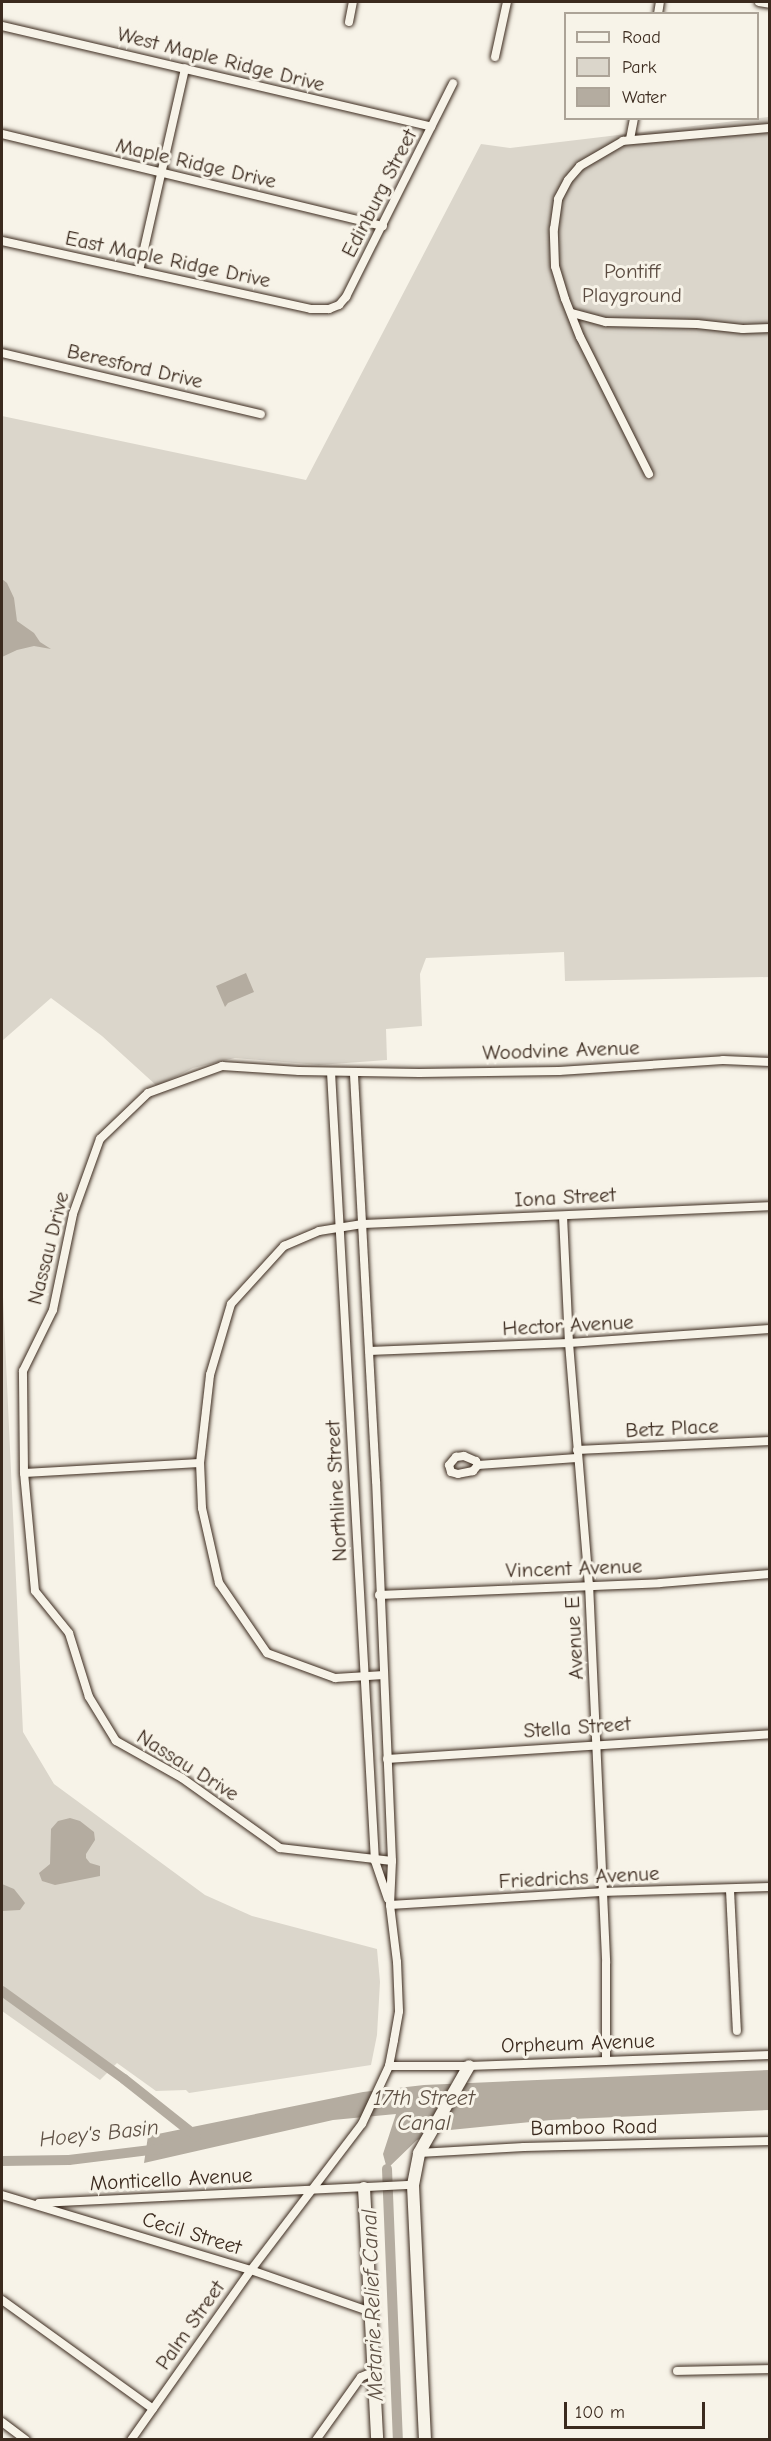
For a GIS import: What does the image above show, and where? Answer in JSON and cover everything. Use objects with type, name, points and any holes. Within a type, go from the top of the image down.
[{"type":"street","points":[[349,22],[353,2]]},
{"type":"street","points":[[495,57],[507,2]]},
{"type":"street","points":[[759,2],[770,4]]},
{"type":"street","name":"West Maple Ridge Drive","points":[[2,26],[431,127]]},
{"type":"street","points":[[139,271],[185,68]]},
{"type":"street","name":"Edinburg Street","points":[[327,310],[339,305],[346,297],[453,83]]},
{"type":"street","points":[[630,139],[634,120]]},
{"type":"street","points":[[649,474],[580,337],[565,299],[555,266],[554,228],[558,199],[568,180],[580,166],[630,139],[770,128]]},
{"type":"street","name":"Maple Ridge Drive","points":[[2,135],[383,226]]},
{"type":"street","name":"East Maple Ridge Drive","points":[[2,241],[311,309],[327,310]]},
{"type":"street","points":[[572,313],[606,322],[697,324],[743,329],[770,328]]},
{"type":"street","name":"Beresford Drive","points":[[2,353],[261,414]]},
{"type":"street","name":"Woodvine Avenue","points":[[354,1073],[559,1071],[723,1060],[770,1062]]},
{"type":"street","name":"Nassau Drive","points":[[354,1073],[222,1066],[148,1093],[100,1139],[73,1214],[53,1310],[23,1371],[24,1473],[35,1592],[69,1633],[89,1697],[116,1741],[182,1778],[280,1848],[375,1861],[392,1861]]},
{"type":"street","name":"Northline Street","points":[[331,1072],[375,1861],[390,1905]]},
{"type":"street","name":"Northline Street","points":[[324,2175],[362,2124],[388,2066],[399,2011],[397,1962],[390,1905],[392,1861],[384,1675],[354,1073]]},
{"type":"street","name":"Iona Street","points":[[384,1675],[335,1678],[267,1653],[219,1583],[202,1508],[200,1463],[210,1375],[231,1304],[284,1246],[319,1231],[362,1224],[770,1206]]},
{"type":"street","name":"Avenue E","points":[[563,1216],[569,1343],[589,1584],[606,1963],[606,2060]]},
{"type":"street","name":"Hector Avenue","points":[[369,1351],[569,1343],[770,1329]]},
{"type":"street","name":"Betz Place","points":[[478,1466],[577,1454],[770,1441]]},
{"type":"street","points":[[24,1473],[200,1463]]},
{"type":"street","name":"Vincent Avenue","points":[[379,1595],[589,1584],[660,1583],[770,1574]]},
{"type":"street","name":"Stella Street","points":[[387,1759],[597,1743],[770,1734]]},
{"type":"street","name":"Friedrichs Avenue","points":[[390,1905],[602,1892],[730,1890],[770,1887]]},
{"type":"street","points":[[730,1890],[737,2031]]},
{"type":"street","name":"Orpheum Avenue","points":[[388,2066],[466,2072],[606,2060],[770,2055]]},
{"type":"street","points":[[425,2439],[413,2185],[419,2153],[466,2072]]},
{"type":"street","name":"Bamboo Road","points":[[419,2153],[524,2147],[770,2141]]},
{"type":"street","name":"Palm Street","points":[[131,2439],[251,2270],[310,2190],[324,2175]]},
{"type":"street","name":"Monticello Avenue","points":[[33,2203],[413,2185]]},
{"type":"street","points":[[368,2188],[376,2439]]},
{"type":"street","name":"Cecil Street","points":[[2,2195],[251,2270],[371,2312]]},
{"type":"street","points":[[2,2300],[153,2409]]},
{"type":"street","points":[[677,2371],[770,2369]]},
{"type":"street","points":[[316,2439],[361,2377],[373,2372]]},
{"type":"street","points":[[2,2422],[26,2439]]},
{"type":"green space","name":"Pontiff Playground","points":[[769,117],[769,977],[565,981],[564,952],[426,958],[420,974],[422,1026],[386,1029],[387,1060],[319,1065],[235,1058],[193,1068],[157,1086],[102,1036],[51,998],[2,1041],[2,416],[306,480],[481,144],[510,148]]},
{"type":"green space","points":[[2,1275],[23,1732],[54,1784],[205,1895],[252,1916],[377,1949],[380,1982],[377,2035],[371,2065],[189,2093],[186,2090],[156,2091],[117,2063],[100,2080],[2,2011]]},
{"type":"water","points":[[2,579],[7,583],[14,598],[17,621],[51,649],[34,646],[2,657]]},
{"type":"water","points":[[246,973],[254,992],[228,1003],[225,1007],[216,986]]},
{"type":"water","points":[[70,1818],[80,1821],[94,1832],[95,1840],[86,1858],[90,1863],[100,1866],[100,1876],[55,1885],[42,1881],[39,1873],[50,1864],[51,1829],[58,1821]]},
{"type":"water","points":[[2,1884],[14,1889],[25,1903],[20,1910],[2,1911]]},
{"type":"water","name":"17th Street Canal","points":[[769,2070],[769,2110],[551,2120],[450,2130],[417,2140],[387,2169],[383,2154],[396,2114],[333,2120],[144,2163],[148,2136],[363,2092],[424,2085]]},
{"type":"waterway","points":[[2,1991],[124,2079],[196,2136]]},
{"type":"waterway","name":"Hoey's Basin","points":[[2,2161],[69,2160],[159,2149]]},
{"type":"waterway","name":"Metarie Relief Canal","points":[[387,2169],[398,2440]]}]
